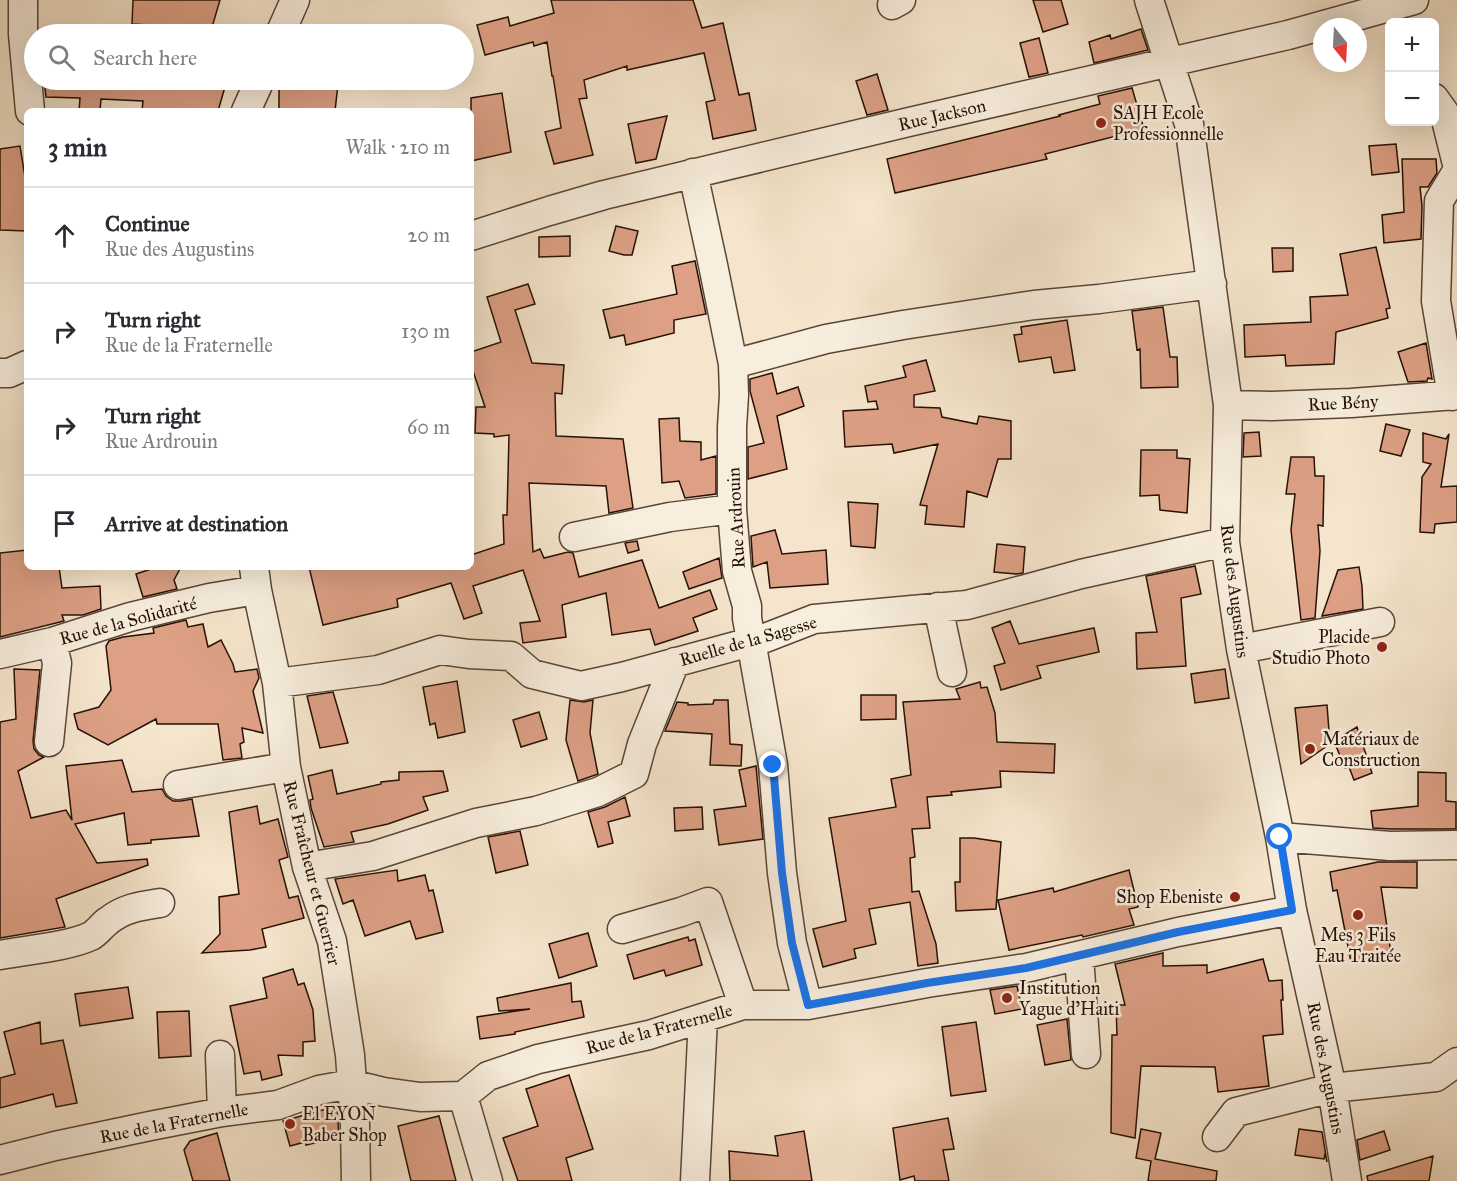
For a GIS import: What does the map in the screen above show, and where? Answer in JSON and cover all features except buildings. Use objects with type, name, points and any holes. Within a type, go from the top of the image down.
[{"type":"street","points":[[23,0],[11,35],[24,87]]},
{"type":"street","points":[[284,24],[295,0]]},
{"type":"street","name":"Rue des Augustins","points":[[1149,0],[1189,124],[1228,405],[1225,542],[1241,649],[1280,837],[1292,910],[1332,1088],[1347,1181]]},
{"type":"street","points":[[1413,0],[1415,18]]},
{"type":"street","name":"Rue Jackson","points":[[474,235],[604,195],[1288,35],[1413,0]]},
{"type":"street","points":[[25,90],[29,108]]},
{"type":"street","points":[[247,108],[255,90]]},
{"type":"street","points":[[1439,105],[1444,112],[1457,164]]},
{"type":"street","points":[[1455,395],[1436,301],[1439,201],[1457,171]]},
{"type":"street","name":"Rue Ardrouin","points":[[693,173],[733,364],[732,509],[737,571],[747,606],[751,642],[773,765],[782,873],[792,943],[808,1005]]},
{"type":"street","points":[[733,364],[826,339],[903,325],[1034,305],[1212,284]]},
{"type":"street","points":[[0,374],[24,366]]},
{"type":"street","name":"Rue Bény","points":[[1228,405],[1351,403],[1455,395]]},
{"type":"street","points":[[574,537],[670,517],[732,509]]},
{"type":"street","name":"Ruelle de la Sagesse","points":[[277,683],[378,670],[440,650],[511,656],[532,674],[581,686],[765,638],[814,619],[968,605],[1081,574],[1225,542]]},
{"type":"street","name":"Rue de la Solidarité","points":[[0,654],[52,642],[130,617],[209,598],[256,578]]},
{"type":"street","name":"Rue Fraîcheur et Guerrier","points":[[256,578],[277,683],[286,767],[307,867],[332,941],[350,1055],[356,1181]]},
{"type":"street","points":[[938,608],[951,672]]},
{"type":"street","points":[[1241,649],[1380,622]]},
{"type":"street","points":[[49,742],[57,663],[52,642]]},
{"type":"street","points":[[307,867],[373,856],[476,823],[536,811],[598,792],[634,774],[642,744],[675,662]]},
{"type":"street","points":[[178,785],[286,767]]},
{"type":"street","points":[[1280,837],[1390,846],[1457,845]]},
{"type":"street","points":[[622,929],[708,902],[743,1005]]},
{"type":"street","points":[[0,955],[74,942],[93,935],[122,911],[160,903]]},
{"type":"street","name":"Rue de la Fraternelle","points":[[0,1160],[86,1139],[222,1112],[278,1104],[319,1090],[351,1084],[420,1097],[463,1096],[488,1076],[538,1059],[649,1035],[743,1005],[808,1005],[1026,968],[1178,932],[1292,910]]},
{"type":"street","points":[[1079,956],[1086,1054]]},
{"type":"street","points":[[695,1181],[703,1018]]},
{"type":"street","points":[[220,1055],[222,1112]]},
{"type":"street","points":[[1217,1137],[1236,1112],[1332,1088],[1436,1077],[1457,1062]]},
{"type":"street","points":[[463,1096],[488,1181]]},
{"type":"place","name":"SAJH Ecole Professionnelle","points":[[1101,123]]},
{"type":"place","name":"Placide Studio Photo","points":[[1382,647]]},
{"type":"place","name":"Matériaux de Construction","points":[[1310,749]]},
{"type":"place","name":"Shop Ebeniste","points":[[1235,897]]},
{"type":"place","name":"Mes 3 Fils Eau Traitée","points":[[1358,915]]},
{"type":"place","name":"Institution Yague d'Haiti","points":[[1007,998]]},
{"type":"place","name":"El EYON Baber Shop","points":[[290,1124]]},
{"type":"route","points":[[773,765],[782,873],[792,943],[808,1005],[1026,968],[1178,932],[1292,910],[1280,837]]}]
